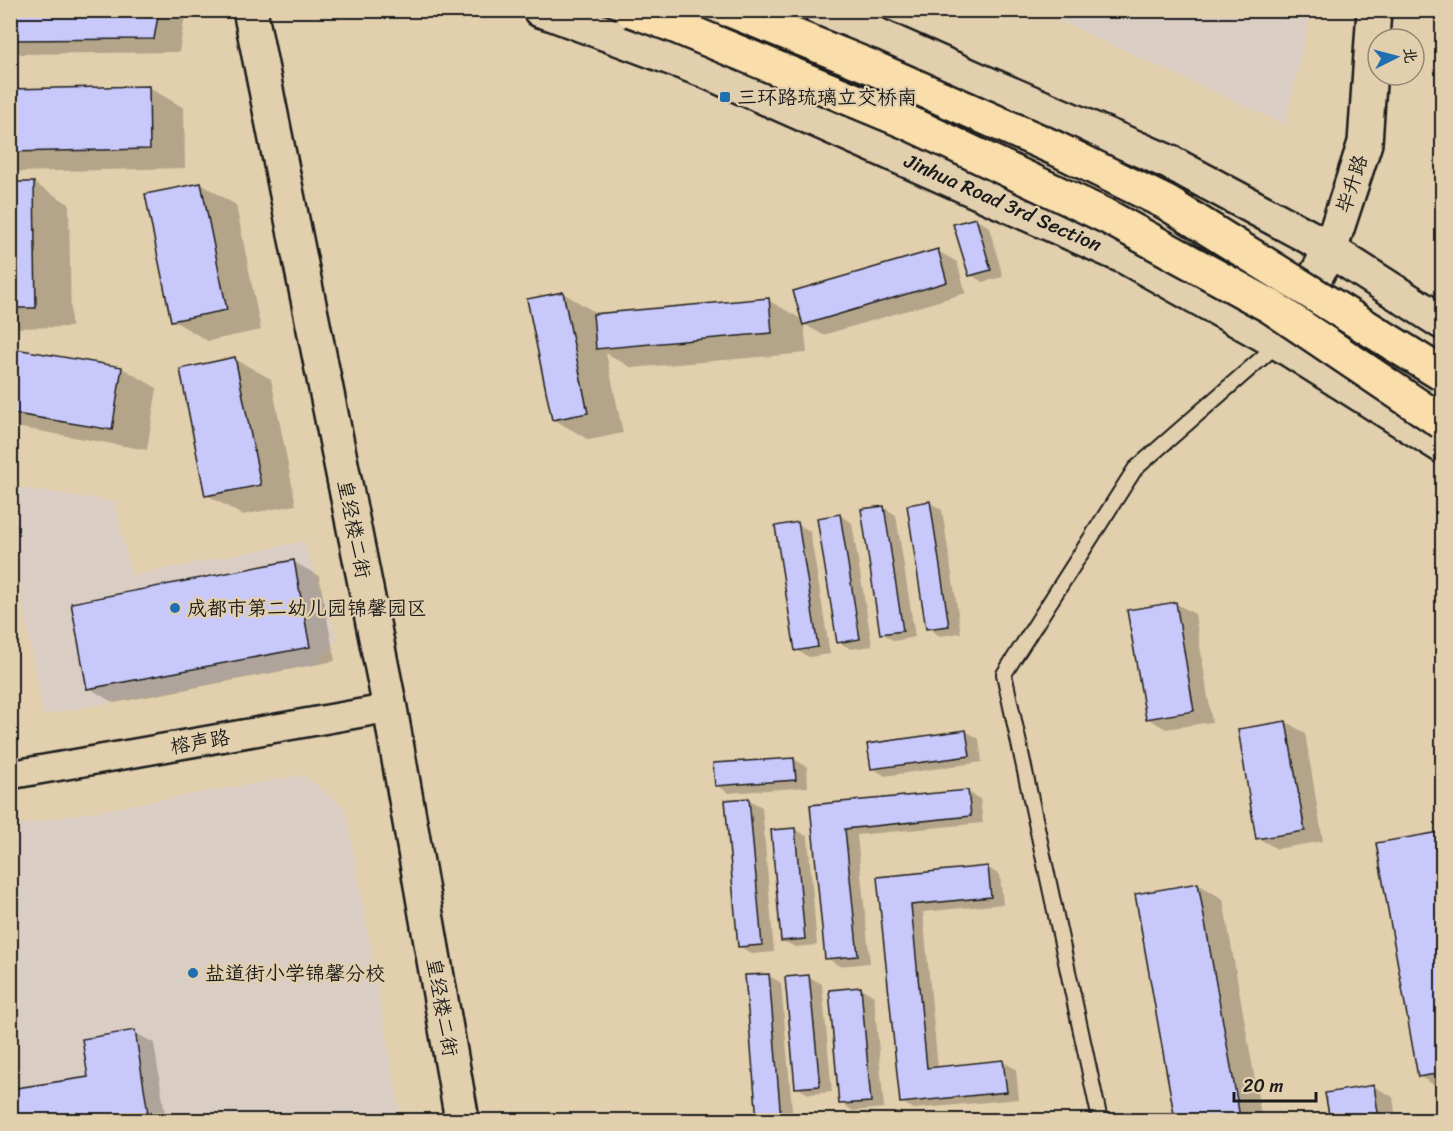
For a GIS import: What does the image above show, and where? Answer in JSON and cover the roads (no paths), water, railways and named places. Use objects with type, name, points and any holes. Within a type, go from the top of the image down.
[{"type":"main road","name":"皇经楼二街","points":[[250,10],[390,708],[462,1120]]},
{"type":"main road","name":"Jinhua Road 3rd Section","points":[[540,10],[703,70],[1127,258],[1279,343],[1443,446]]},
{"type":"main road","points":[[631,10],[909,123],[1108,217],[1270,306],[1443,422]]},
{"type":"main road","points":[[730,10],[869,66],[1057,149],[1167,203],[1443,374]]},
{"type":"main road","points":[[821,10],[1171,163],[1311,238],[1439,318]]},
{"type":"main road","name":"毕升路","points":[[1279,343],[1330,250],[1365,143],[1374,10]]},
{"type":"street","name":"榕声路","points":[[10,775],[390,708]]},
{"type":"lane","points":[[1100,1120],[1004,674],[1135,469],[1279,343]]},
{"type":"place","name":"三环路琉璃立交桥南","points":[[725,97]]},
{"type":"place","name":"成都市第二幼儿园锦馨园区","points":[[175,608]]},
{"type":"place","name":"盐道街小学锦馨分校","points":[[193,973]]}]
